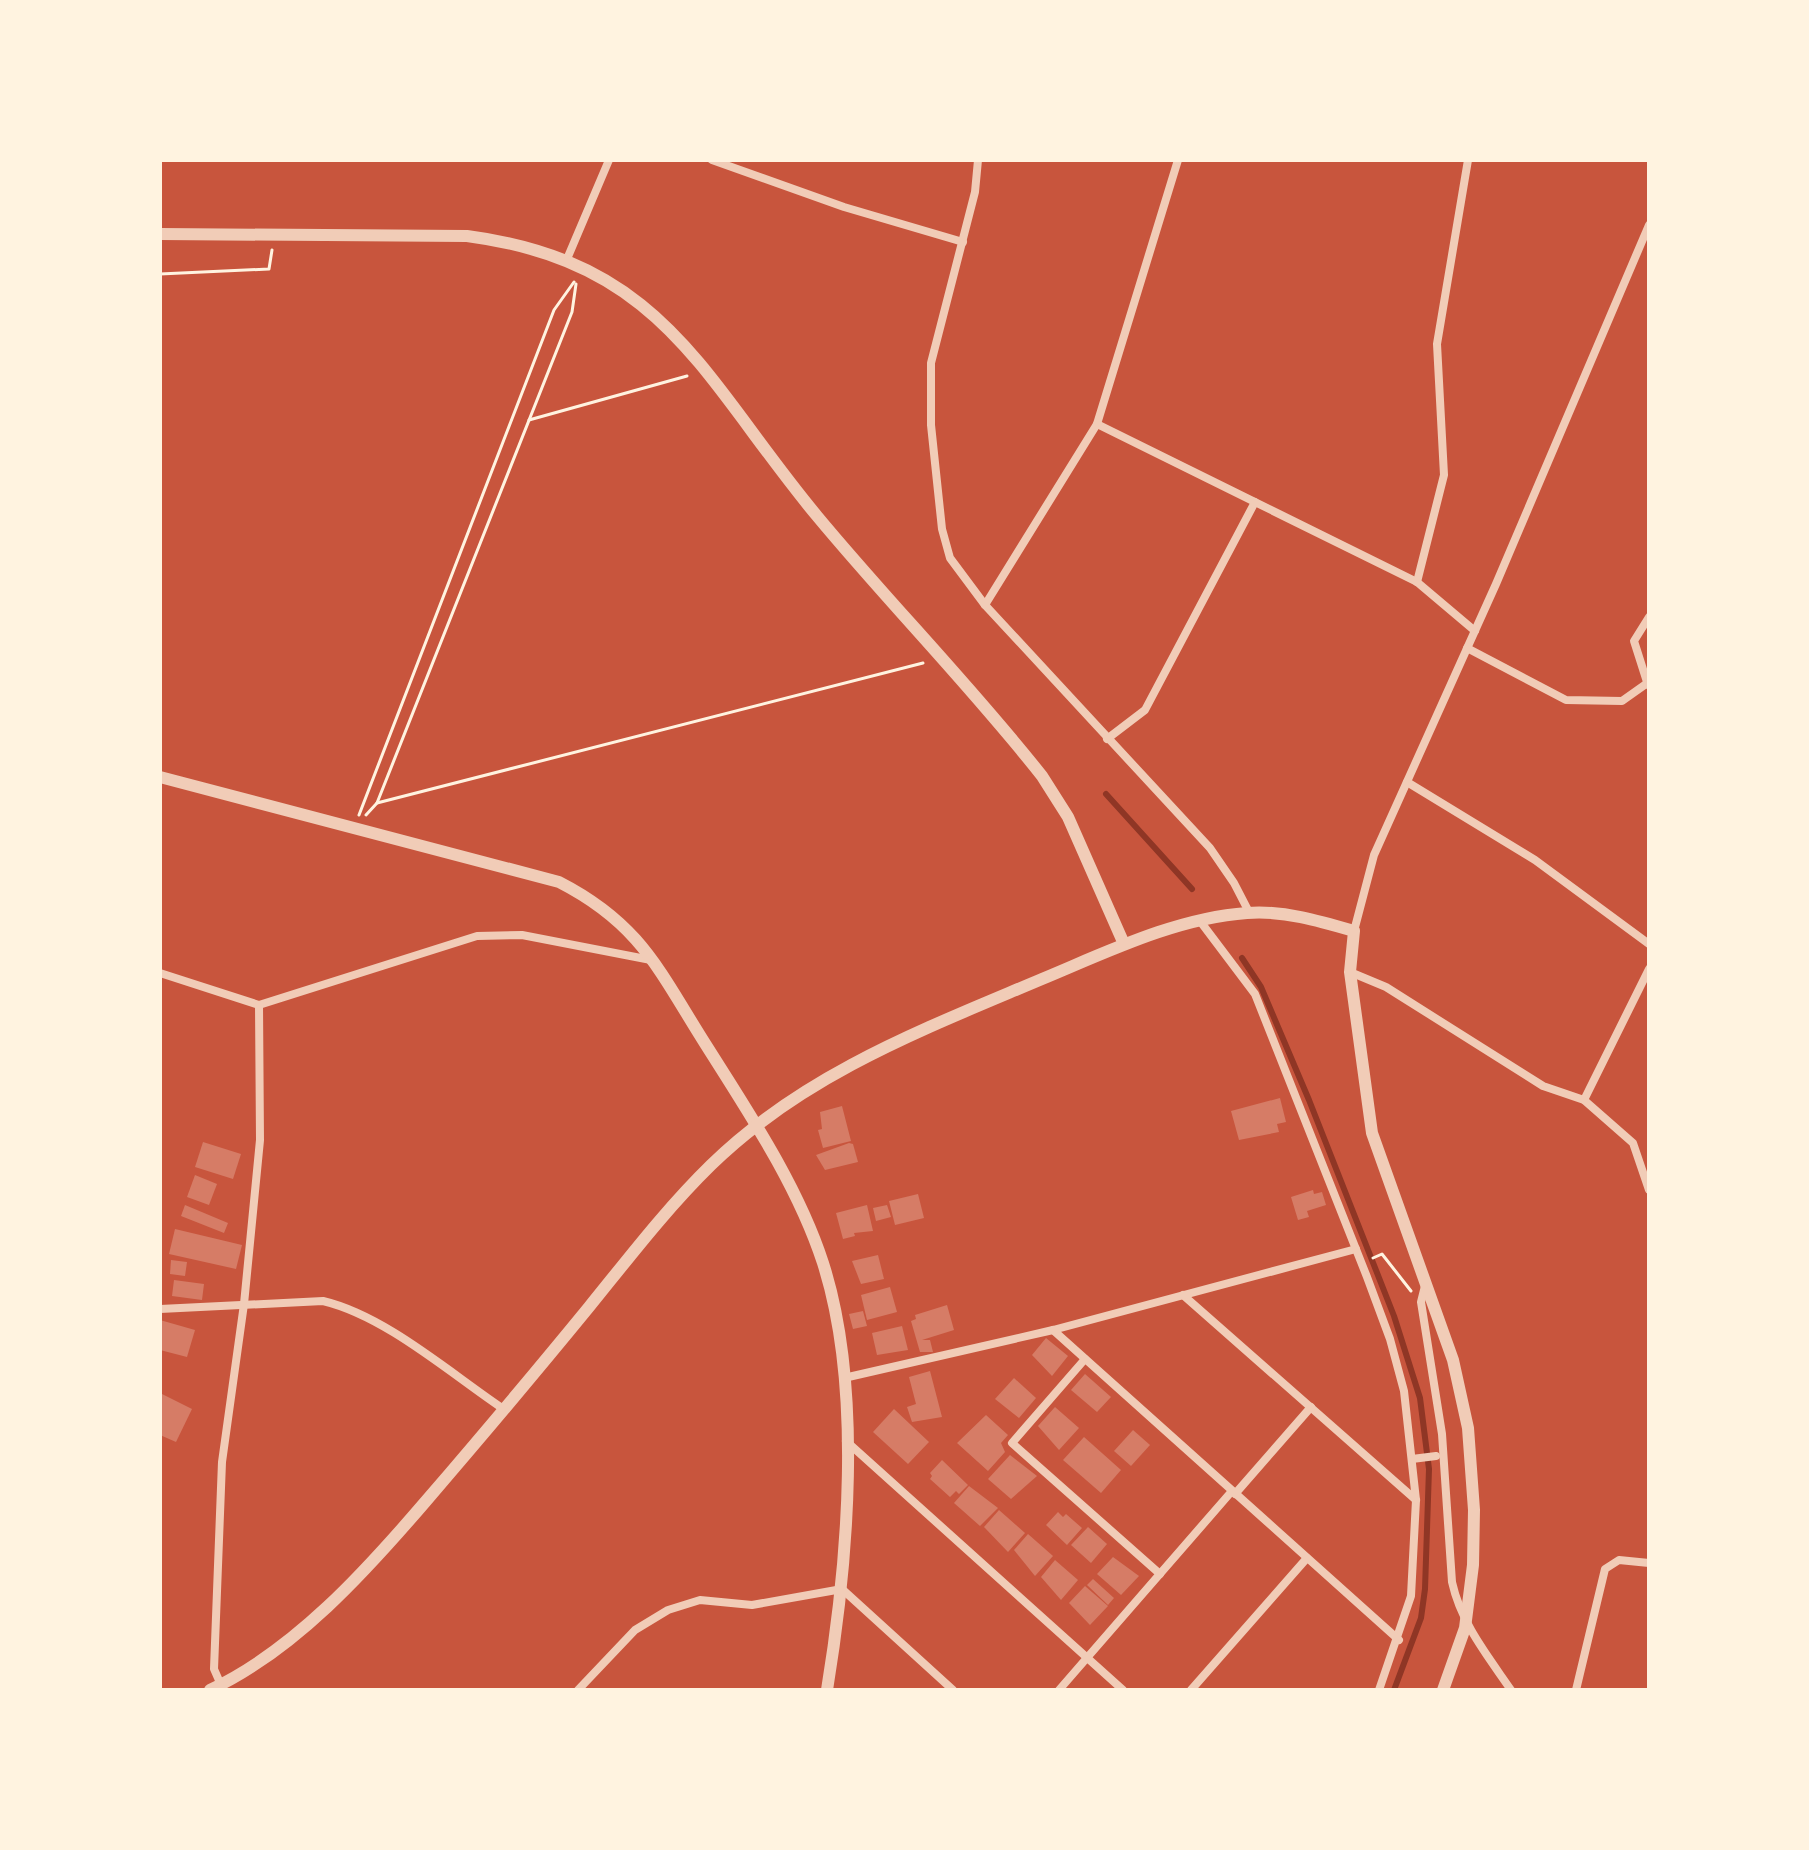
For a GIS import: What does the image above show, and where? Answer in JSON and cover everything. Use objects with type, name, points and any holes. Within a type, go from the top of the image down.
[{"type":"street","points":[[567,259],[609,160]]},
{"type":"street","points":[[712,160],[844,207],[963,242]]},
{"type":"street","points":[[978,160],[975,192],[931,363],[931,425],[942,529],[950,558],[985,605],[1210,848],[1249,912]]},
{"type":"street","points":[[985,605],[1097,424],[1178,160]]},
{"type":"street","points":[[1417,582],[1444,475],[1437,344],[1468,160]]},
{"type":"street","points":[[1443,1690],[1466,1622],[1473,1565],[1474,1510],[1468,1428],[1453,1360],[1372,1133],[1350,972],[1354,931],[1374,855],[1475,631],[1649,225]]},
{"type":"street","points":[[160,234],[467,236],[516,243],[585,267],[649,310],[684,342],[816,515],[1011,736],[1068,817],[1124,944]]},
{"type":"street","points":[[1097,424],[1417,582],[1475,631]]},
{"type":"street","points":[[1107,739],[1145,710],[1255,502]]},
{"type":"street","points":[[1467,648],[1566,700],[1622,701],[1648,685],[1634,641],[1649,617]]},
{"type":"street","points":[[160,777],[559,882],[603,906],[624,924],[652,960],[756,1124],[822,1262],[836,1316],[844,1378],[847,1513],[842,1589],[827,1690]]},
{"type":"street","points":[[1407,782],[1535,860],[1649,944]]},
{"type":"street","points":[[259,1005],[260,1140],[219,1510],[216,1688],[311,1622],[355,1583],[505,1410],[656,1225],[709,1166],[756,1124],[874,1050],[1124,944],[1200,921],[1249,912],[1289,915],[1354,931]]},
{"type":"street","points":[[1200,921],[1255,994],[1390,1339],[1404,1391],[1416,1500],[1411,1596],[1399,1640],[1379,1690]]},
{"type":"street","points":[[160,973],[259,1005],[477,936],[522,935],[652,960]]},
{"type":"street","points":[[1584,1100],[1649,969]]},
{"type":"street","points":[[1350,972],[1386,987],[1543,1086],[1584,1100],[1633,1143],[1649,1190]]},
{"type":"street","points":[[844,1378],[1053,1330],[1356,1249]]},
{"type":"street","points":[[1425,1285],[1421,1302],[1442,1434],[1452,1582],[1466,1622],[1511,1690]]},
{"type":"street","points":[[1183,1295],[1416,1500]]},
{"type":"street","points":[[160,1309],[323,1301],[343,1306],[404,1341],[505,1410]]},
{"type":"street","points":[[1053,1330],[1399,1640]]},
{"type":"street","points":[[1085,1359],[1012,1443],[1160,1574]]},
{"type":"street","points":[[1059,1690],[1311,1407]]},
{"type":"street","points":[[845,1441],[1123,1690]]},
{"type":"street","points":[[1412,1459],[1436,1456]]},
{"type":"street","points":[[1191,1690],[1307,1558]]},
{"type":"street","points":[[1576,1690],[1605,1569],[1619,1560],[1649,1563]]},
{"type":"street","points":[[578,1690],[635,1630],[668,1610],[700,1600],[752,1605],[842,1589]]},
{"type":"street","points":[[842,1589],[953,1690]]},
{"type":"path","points":[[160,274],[269,269],[275,235]]},
{"type":"path","points":[[576,280],[572,312],[377,803],[355,826],[554,310],[576,280]]},
{"type":"path","points":[[529,420],[706,370]]},
{"type":"path","points":[[377,803],[943,658]]},
{"type":"path","points":[[1382,1254],[1421,1302]]},
{"type":"building","points":[[1280,1098],[1286,1122],[1277,1124],[1279,1132],[1239,1140],[1231,1111]]},
{"type":"building","points":[[842,1106],[851,1141],[823,1148],[818,1130],[822,1129],[820,1112]]},
{"type":"building","points":[[203,1142],[241,1154],[233,1179],[195,1167]]},
{"type":"building","points":[[853,1144],[858,1162],[825,1170],[816,1155]]},
{"type":"building","points":[[195,1175],[217,1184],[209,1205],[187,1197]]},
{"type":"building","points":[[1313,1190],[1314,1194],[1322,1192],[1326,1205],[1307,1211],[1309,1217],[1298,1220],[1291,1197]]},
{"type":"building","points":[[918,1194],[924,1218],[895,1225],[889,1201]]},
{"type":"building","points":[[185,1205],[228,1223],[224,1233],[181,1216]]},
{"type":"building","points":[[867,1205],[873,1231],[854,1233],[855,1236],[843,1239],[836,1213]]},
{"type":"building","points":[[887,1205],[891,1217],[876,1221],[873,1208]]},
{"type":"building","points":[[175,1229],[242,1245],[236,1269],[169,1254]]},
{"type":"building","points":[[878,1255],[884,1279],[861,1284],[852,1261]]},
{"type":"building","points":[[171,1260],[187,1262],[185,1276],[170,1274]]},
{"type":"building","points":[[174,1280],[204,1284],[202,1300],[172,1296]]},
{"type":"building","points":[[890,1287],[897,1312],[867,1320],[861,1295]]},
{"type":"building","points":[[947,1305],[954,1330],[922,1340],[930,1340],[933,1352],[920,1352],[911,1321],[916,1319],[915,1315]]},
{"type":"building","points":[[863,1311],[867,1326],[853,1329],[849,1314]]},
{"type":"building","points":[[160,1320],[195,1330],[187,1357],[160,1350]]},
{"type":"building","points":[[902,1326],[908,1350],[877,1355],[872,1333]]},
{"type":"building","points":[[1046,1338],[1068,1356],[1052,1376],[1032,1355]]},
{"type":"building","points":[[930,1371],[942,1417],[912,1422],[907,1407],[916,1404],[909,1377]]},
{"type":"building","points":[[1085,1374],[1111,1397],[1097,1412],[1071,1390]]},
{"type":"building","points":[[1014,1378],[1036,1398],[1019,1418],[995,1399]]},
{"type":"building","points":[[162,1394],[192,1409],[176,1442],[160,1435]]},
{"type":"building","points":[[1055,1407],[1079,1428],[1059,1450],[1038,1426]]},
{"type":"building","points":[[894,1409],[929,1442],[908,1464],[873,1432]]},
{"type":"building","points":[[986,1415],[1008,1435],[1001,1443],[1005,1452],[988,1471],[957,1443]]},
{"type":"building","points":[[1133,1430],[1150,1445],[1131,1466],[1114,1451]]},
{"type":"building","points":[[1084,1437],[1121,1470],[1101,1493],[1063,1460]]},
{"type":"building","points":[[1010,1455],[1037,1476],[1011,1499],[988,1479]]},
{"type":"building","points":[[942,1460],[968,1485],[959,1494],[956,1491],[950,1497],[930,1479],[930,1473]]},
{"type":"building","points":[[969,1486],[998,1508],[980,1526],[954,1503]]},
{"type":"building","points":[[999,1510],[1025,1533],[1008,1552],[984,1527]]},
{"type":"building","points":[[1058,1512],[1063,1517],[1066,1514],[1082,1528],[1067,1545],[1046,1525]]},
{"type":"building","points":[[1088,1527],[1107,1544],[1091,1563],[1071,1545]]},
{"type":"building","points":[[1028,1534],[1053,1556],[1035,1576],[1014,1550]]},
{"type":"building","points":[[1113,1557],[1139,1576],[1121,1595],[1097,1574]]},
{"type":"building","points":[[1055,1560],[1078,1580],[1061,1600],[1041,1577]]},
{"type":"building","points":[[1093,1579],[1114,1598],[1108,1605],[1087,1585]]},
{"type":"building","points":[[1085,1586],[1108,1606],[1090,1625],[1069,1603]]},
{"type":"waterway","points":[[1106,794],[1192,889]]},
{"type":"waterway","points":[[1242,958],[1261,987],[1309,1100],[1394,1316],[1420,1398],[1429,1469],[1425,1589],[1421,1618],[1394,1690]]}]
